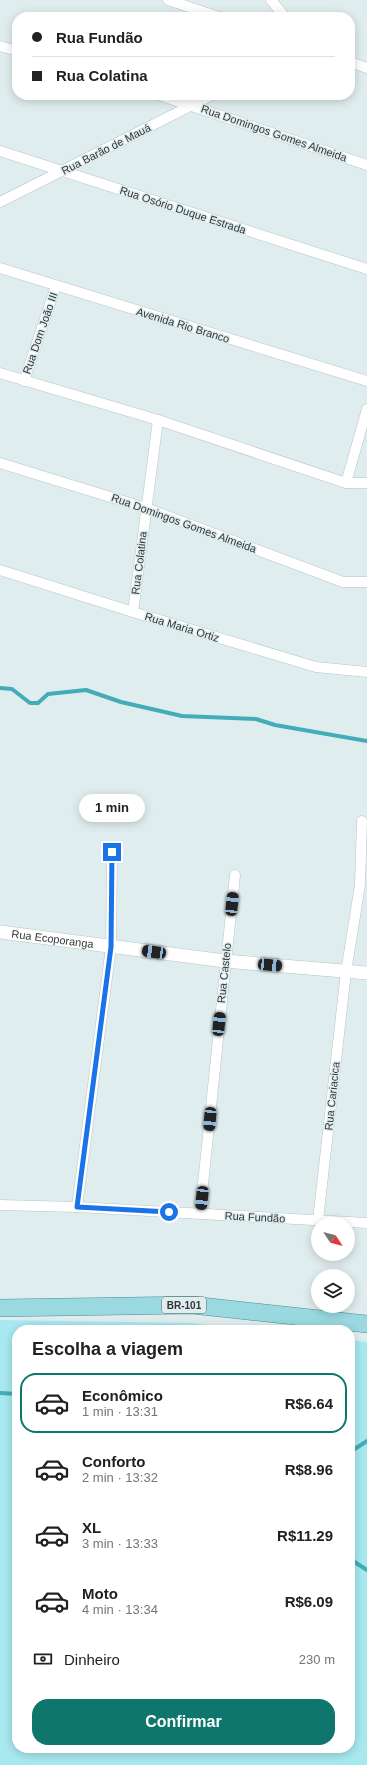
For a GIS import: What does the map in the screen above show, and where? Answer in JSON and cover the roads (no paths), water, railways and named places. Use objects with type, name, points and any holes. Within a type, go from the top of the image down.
[{"type":"main road","name":"BR-101","points":[[0,1308],[192,1305],[367,1324]]},
{"type":"street","points":[[168,0],[204,12]]},
{"type":"street","points":[[271,0],[281,12]]},
{"type":"street","points":[[0,46],[12,50]]},
{"type":"street","points":[[355,64],[367,68]]},
{"type":"street","name":"Rua Domingos Gomes Almeida","points":[[176,100],[367,165]]},
{"type":"street","name":"Rua Barão de Mauá","points":[[0,202],[202,100]]},
{"type":"street","name":"Rua Osório Duque Estrada","points":[[0,151],[367,269]]},
{"type":"street","name":"Avenida Rio Branco","points":[[0,268],[367,381]]},
{"type":"street","name":"Rua Dom João III","points":[[24,381],[56,286]]},
{"type":"street","points":[[0,373],[158,420],[346,483],[367,483]]},
{"type":"street","points":[[346,483],[367,410]]},
{"type":"street","name":"Rua Colatina","points":[[133,612],[158,420]]},
{"type":"street","name":"Rua Domingos Gomes Almeida","points":[[0,463],[146,508],[343,582],[367,582]]},
{"type":"street","name":"Rua Maria Ortiz","points":[[0,570],[316,667],[367,672]]},
{"type":"street","name":"Rua Cariacica","points":[[318,1217],[346,972],[360,885],[362,821]]},
{"type":"street","points":[[77,1207],[111,947],[112,852]]},
{"type":"street","name":"Rua Castelo","points":[[200,1214],[235,875]]},
{"type":"street","name":"Rua Ecoporanga","points":[[0,932],[225,961],[367,973]]},
{"type":"street","name":"Rua Fundão","points":[[0,1205],[77,1207],[311,1220]]},
{"type":"street","name":"Rua Fundão","points":[[355,1222],[367,1223]]},
{"type":"waterway","points":[[0,688],[12,689],[30,703],[38,703],[48,694],[86,690],[121,702],[182,716],[256,719],[275,725],[367,741]]},
{"type":"waterway","points":[[0,1393],[12,1394]]},
{"type":"waterway","points":[[355,1449],[367,1441]]},
{"type":"waterway","points":[[355,1562],[367,1570]]}]
